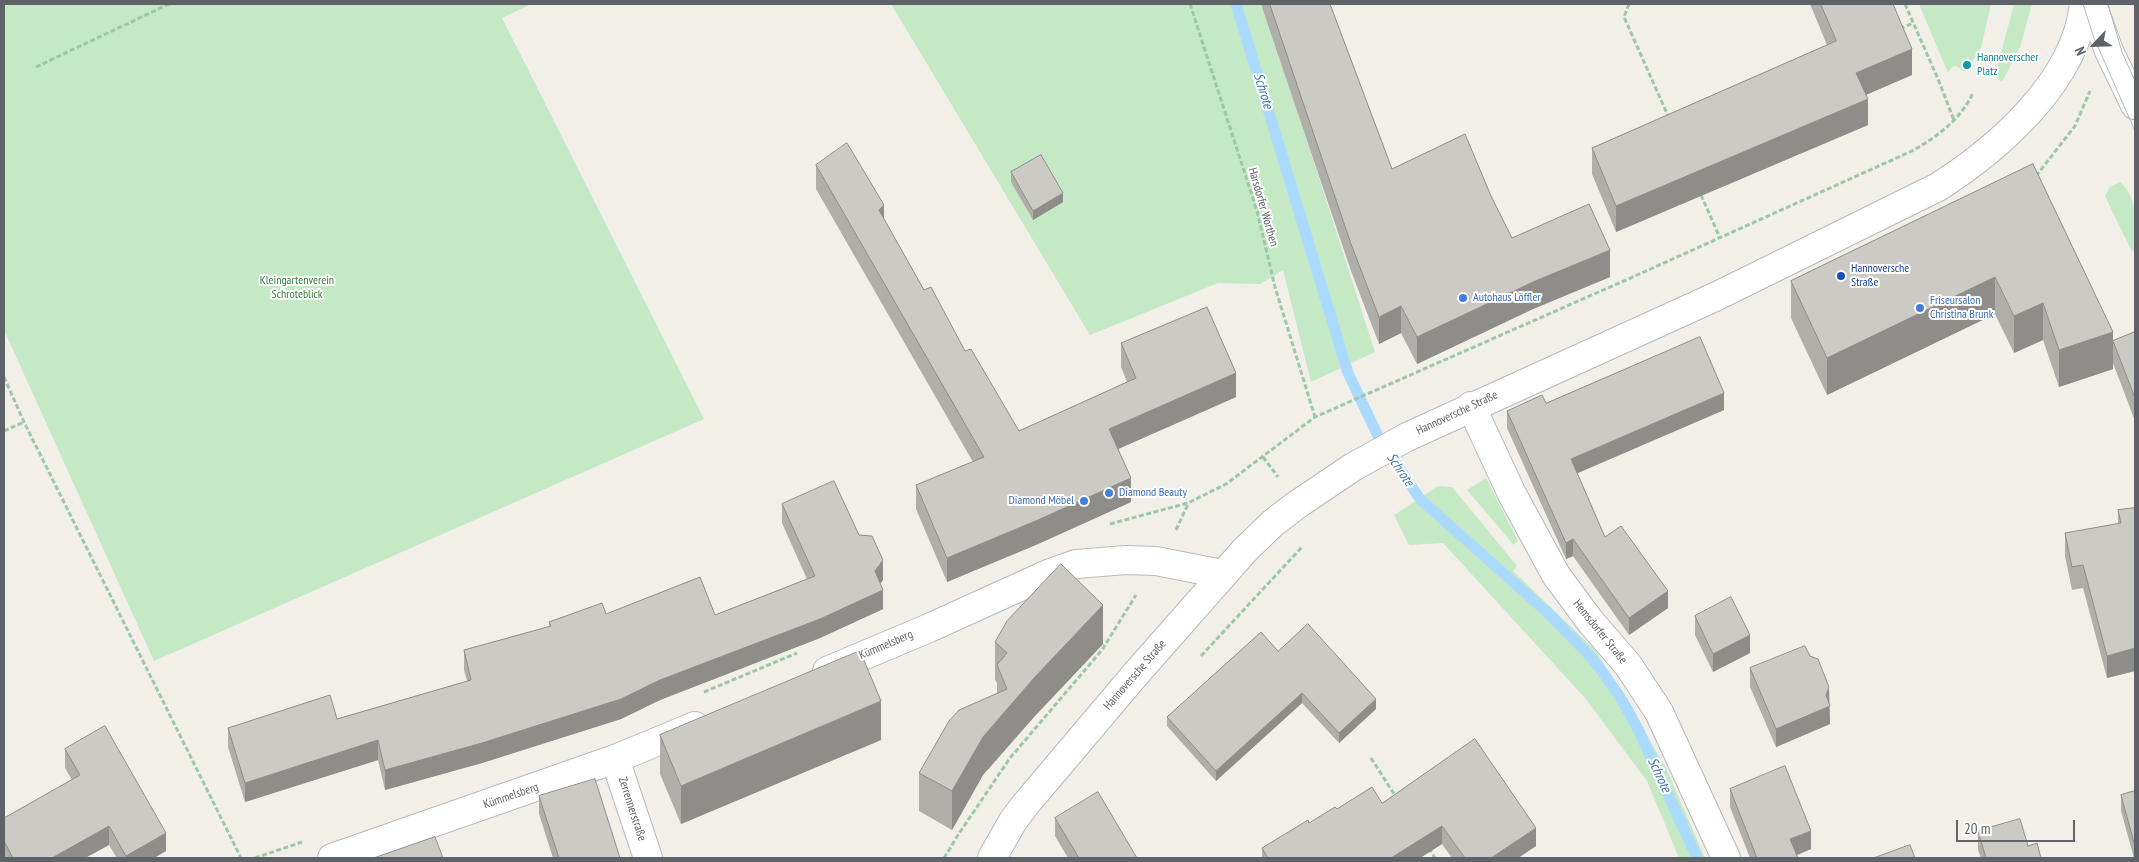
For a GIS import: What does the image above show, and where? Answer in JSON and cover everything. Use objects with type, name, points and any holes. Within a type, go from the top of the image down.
[{"type":"main road","name":"Hannoversche Straße","points":[[992,858],[1013,821],[1049,776],[1222,574],[1273,523],[1359,463],[1406,437],[1717,296],[1938,188],[2009,132],[2043,95],[2071,49],[2080,26],[2084,4]]},
{"type":"main road","points":[[2092,4],[2109,51],[2135,105]]},
{"type":"main road","name":"Hemsdorfer Straße","points":[[1471,406],[1512,494],[1556,575],[1590,621],[1628,665],[1659,712],[1726,858]]},
{"type":"main road","name":"Kümmelsberg","points":[[805,680],[929,628],[1048,574],[1076,564],[1126,560],[1156,561],[1222,574]]},
{"type":"main road","name":"Kümmelsberg","points":[[332,858],[614,759],[718,716]]},
{"type":"main road","name":"Zerrennerstraße","points":[[614,759],[648,858]]},
{"type":"path","points":[[36,67],[169,4]]},
{"type":"path","name":"Harsdorfer Worthen","points":[[1190,4],[1258,211],[1275,287],[1315,417]]},
{"type":"path","points":[[1629,4],[1624,17],[1670,120]]},
{"type":"path","points":[[1905,4],[1954,120]]},
{"type":"path","points":[[1893,32],[1913,23]]},
{"type":"path","points":[[1188,503],[1226,484],[1315,417],[1912,151],[1934,138],[1954,120],[1965,108],[1973,93]]},
{"type":"path","points":[[2048,163],[2075,126]]},
{"type":"path","points":[[1701,195],[1720,238]]},
{"type":"path","points":[[4,377],[24,422],[241,858]]},
{"type":"path","points":[[4,431],[24,422]]},
{"type":"path","points":[[1196,662],[1281,568],[1306,544]]},
{"type":"path","points":[[944,858],[1010,758],[1102,650],[1122,618]]},
{"type":"path","points":[[1371,758],[1398,800]]},
{"type":"path","points":[[1425,842],[1435,858]]},
{"type":"green space","name":"Kleingartenverein Schroteblick","points":[[4,4],[531,4],[502,18],[704,419],[154,661],[4,330]]},
{"type":"green space","points":[[891,4],[1263,4],[1375,352],[1311,382],[1283,270],[1260,284],[1218,283],[1090,335]]},
{"type":"green space","points":[[1919,4],[1991,4],[1981,48],[1965,72],[1956,66],[1952,67],[1948,73]]},
{"type":"green space","points":[[2014,4],[2032,4],[2020,47],[2002,82],[1996,77],[1996,72]]},
{"type":"green space","points":[[2120,182],[2130,196],[2135,214],[2135,252],[2131,250],[2105,196],[2110,187]]},
{"type":"green space","points":[[1486,478],[1518,541],[1514,545],[1467,490]]},
{"type":"green space","points":[[1438,486],[1452,487],[1517,566],[1513,571],[1596,651],[1665,766],[1705,858],[1679,858],[1647,781],[1585,698],[1443,543],[1409,545],[1394,515]]},
{"type":"building","points":[[1270,4],[1330,4],[1392,169],[1465,134],[1491,196],[1512,238],[1589,204],[1610,250],[1533,282],[1417,337],[1401,306],[1379,317],[1351,244]]},
{"type":"building","points":[[1821,4],[1893,4],[1912,49],[1856,73],[1868,99],[1616,206],[1592,148],[1836,41]]},
{"type":"building","points":[[847,143],[884,205],[879,210],[924,290],[931,287],[965,351],[971,349],[1019,431],[1136,378],[1121,343],[1207,307],[1236,373],[1109,429],[1131,478],[947,558],[916,485],[984,457],[816,165]]},
{"type":"building","points":[[1041,155],[1063,193],[1033,211],[1011,172]]},
{"type":"building","points":[[2033,164],[2113,332],[2059,350],[2043,303],[2014,316],[1995,277],[1827,358],[1791,281]]},
{"type":"building","points":[[2135,332],[2135,398],[2113,341]]},
{"type":"building","points":[[1700,337],[1724,393],[1571,459],[1605,537],[1621,526],[1668,591],[1629,618],[1573,539],[1566,543],[1507,411],[1542,395],[1546,403]]},
{"type":"building","points":[[834,481],[859,535],[872,536],[883,560],[875,571],[883,590],[820,619],[660,680],[621,699],[482,743],[385,770],[378,740],[245,783],[228,728],[330,695],[337,719],[471,680],[464,650],[551,626],[549,622],[602,603],[606,614],[700,577],[715,615],[815,576],[782,504]]},
{"type":"building","points":[[2135,508],[2135,648],[2107,656],[2083,565],[2072,567],[2065,533],[2121,523],[2118,510]]},
{"type":"building","points":[[1061,564],[1103,605],[1034,678],[983,737],[952,791],[919,773],[949,721],[959,710],[1007,689],[997,665],[1007,653],[995,642],[1007,621]]},
{"type":"building","points":[[1731,597],[1750,635],[1713,654],[1695,616]]},
{"type":"building","points":[[1308,624],[1376,699],[1339,733],[1302,693],[1216,771],[1167,717],[1261,632],[1278,651]]},
{"type":"building","points":[[1805,646],[1810,656],[1818,659],[1829,687],[1826,695],[1830,706],[1776,729],[1750,668]]},
{"type":"building","points":[[860,651],[881,701],[681,786],[660,735]]},
{"type":"building","points":[[105,726],[166,833],[126,856],[109,826],[52,858],[13,858],[4,841],[4,818],[80,775],[65,749]]},
{"type":"building","points":[[1475,739],[1536,828],[1491,858],[1465,858],[1442,826],[1391,858],[1268,858],[1262,848],[1308,820],[1309,823],[1335,807],[1337,809],[1372,787],[1382,803]]},
{"type":"building","points":[[1785,766],[1811,831],[1790,839],[1798,858],[1757,858],[1730,789]]},
{"type":"building","points":[[595,779],[620,858],[559,858],[539,796]]},
{"type":"building","points":[[2135,791],[2135,846],[2121,795]]},
{"type":"building","points":[[1098,792],[1137,858],[1079,858],[1055,818]]},
{"type":"building","points":[[2020,819],[2028,846],[2037,843],[2041,858],[1986,858],[1978,831]]},
{"type":"building","points":[[435,837],[443,858],[374,858]]},
{"type":"building","points":[[1910,845],[1915,858],[1874,858]]},
{"type":"waterway","name":"Schrote","points":[[1236,4],[1348,373],[1379,438],[1420,499],[1548,613],[1602,671],[1622,700],[1639,731],[1697,858]]},
{"type":"tram line","points":[[2083,4],[2094,38],[2135,131]]},
{"type":"tram line","points":[[2108,4],[2122,52],[2135,81]]},
{"type":"place","name":"Hannoverscher Platz","points":[[1967,65]]},
{"type":"place","name":"Hannoversche Straße","points":[[1841,276]]},
{"type":"place","name":"Autohaus Löffler","points":[[1463,298]]},
{"type":"place","name":"Friseursalon Christina Brunk","points":[[1920,308]]},
{"type":"place","name":"Diamond Beauty","points":[[1109,493]]},
{"type":"place","name":"Diamond Möbel","points":[[1084,501]]}]
